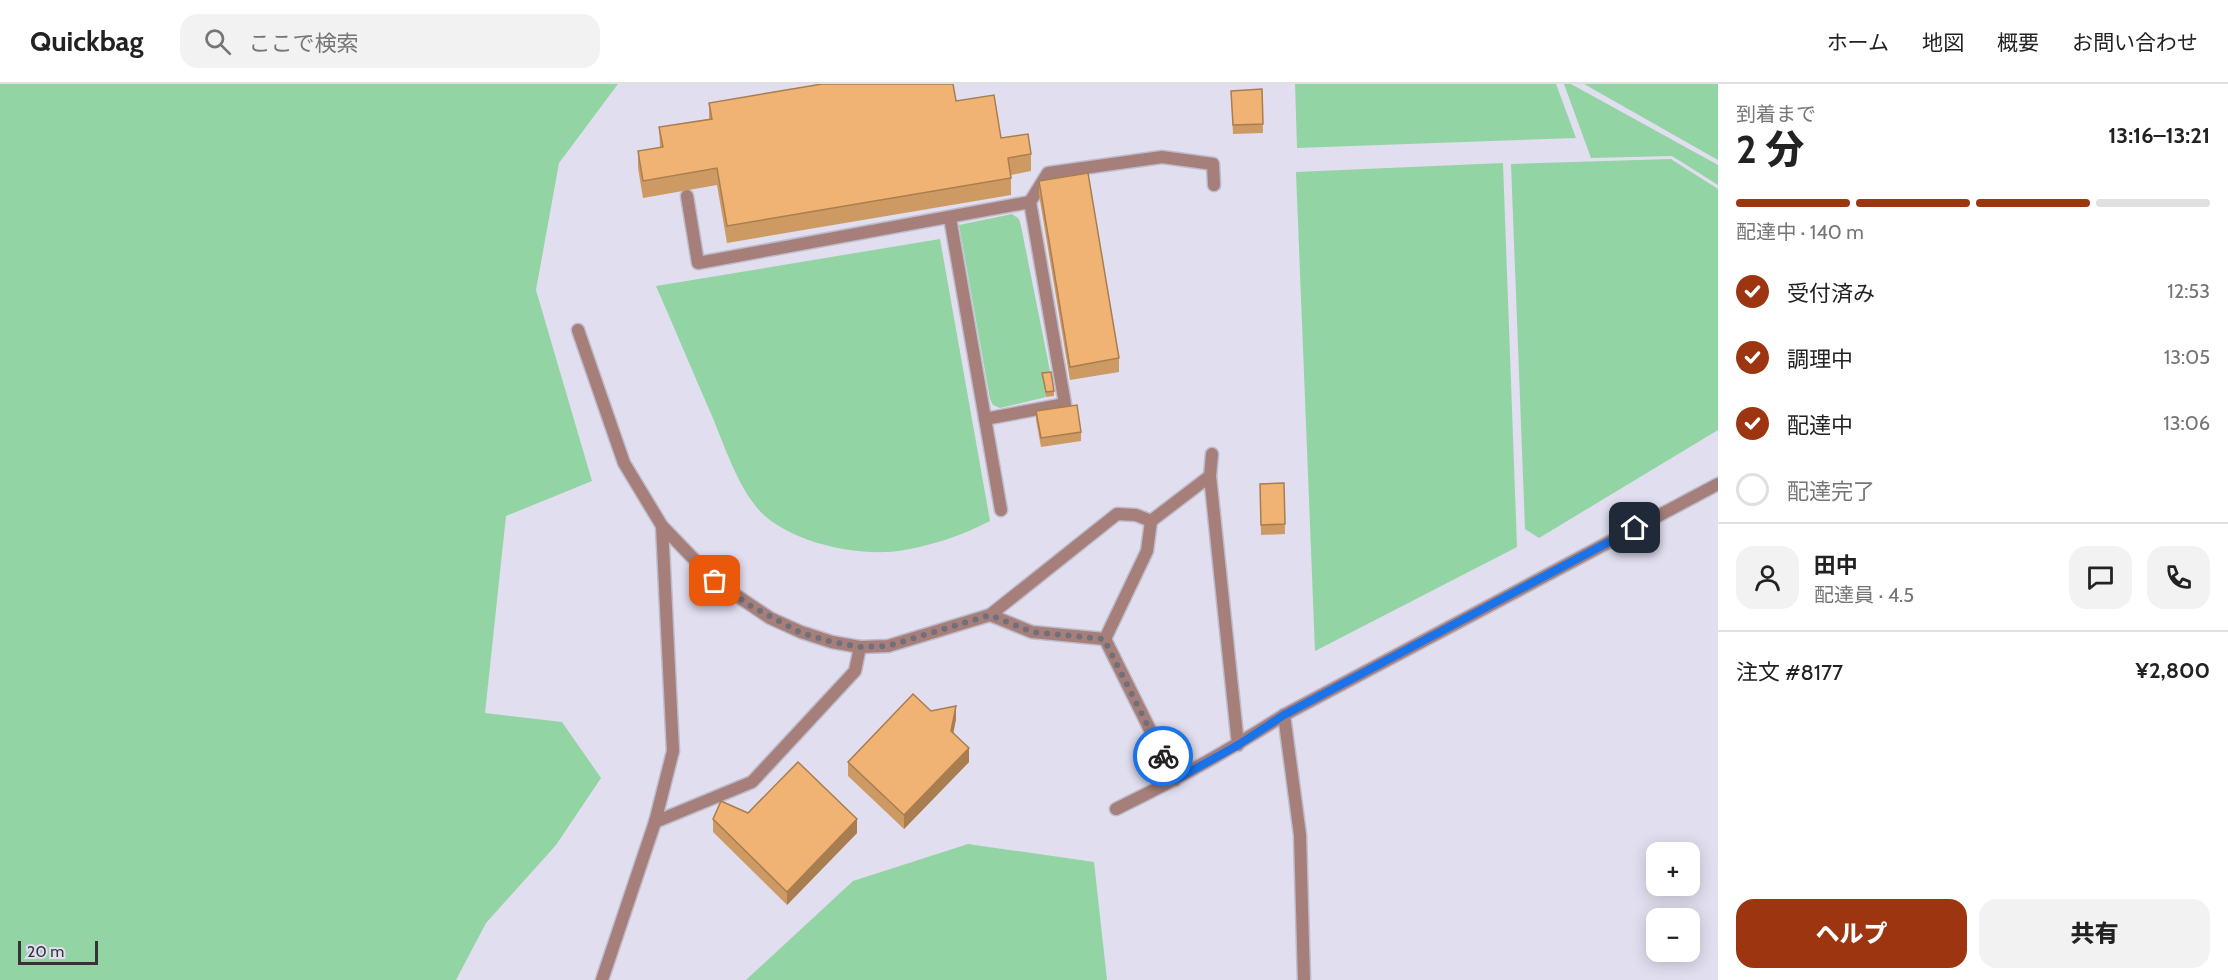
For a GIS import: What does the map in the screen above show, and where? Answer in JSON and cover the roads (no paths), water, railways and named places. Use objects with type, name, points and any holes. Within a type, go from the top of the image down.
[{"type":"street","points":[[985,419],[1065,404],[1030,202],[1048,173],[1162,157],[1213,164],[1214,185]]},
{"type":"street","points":[[687,196],[698,263],[1030,202]]},
{"type":"street","points":[[950,218],[1001,510]]},
{"type":"street","points":[[578,330],[624,463],[662,526],[715,581],[751,606],[801,633],[860,647],[888,646],[990,615],[1117,514],[1136,515],[1151,520]]},
{"type":"street","points":[[1212,454],[1210,476],[1238,745]]},
{"type":"street","points":[[1104,639],[1147,551],[1151,520],[1210,476]]},
{"type":"street","points":[[1116,809],[1238,745],[1284,715],[1718,484]]},
{"type":"street","points":[[602,980],[655,822],[674,751],[662,526]]},
{"type":"street","points":[[990,615],[1032,632],[1104,639]]},
{"type":"street","points":[[1104,639],[1175,780]]},
{"type":"street","points":[[655,822],[752,782],[855,671],[860,647]]},
{"type":"street","points":[[1284,715],[1300,835],[1304,980]]}]
